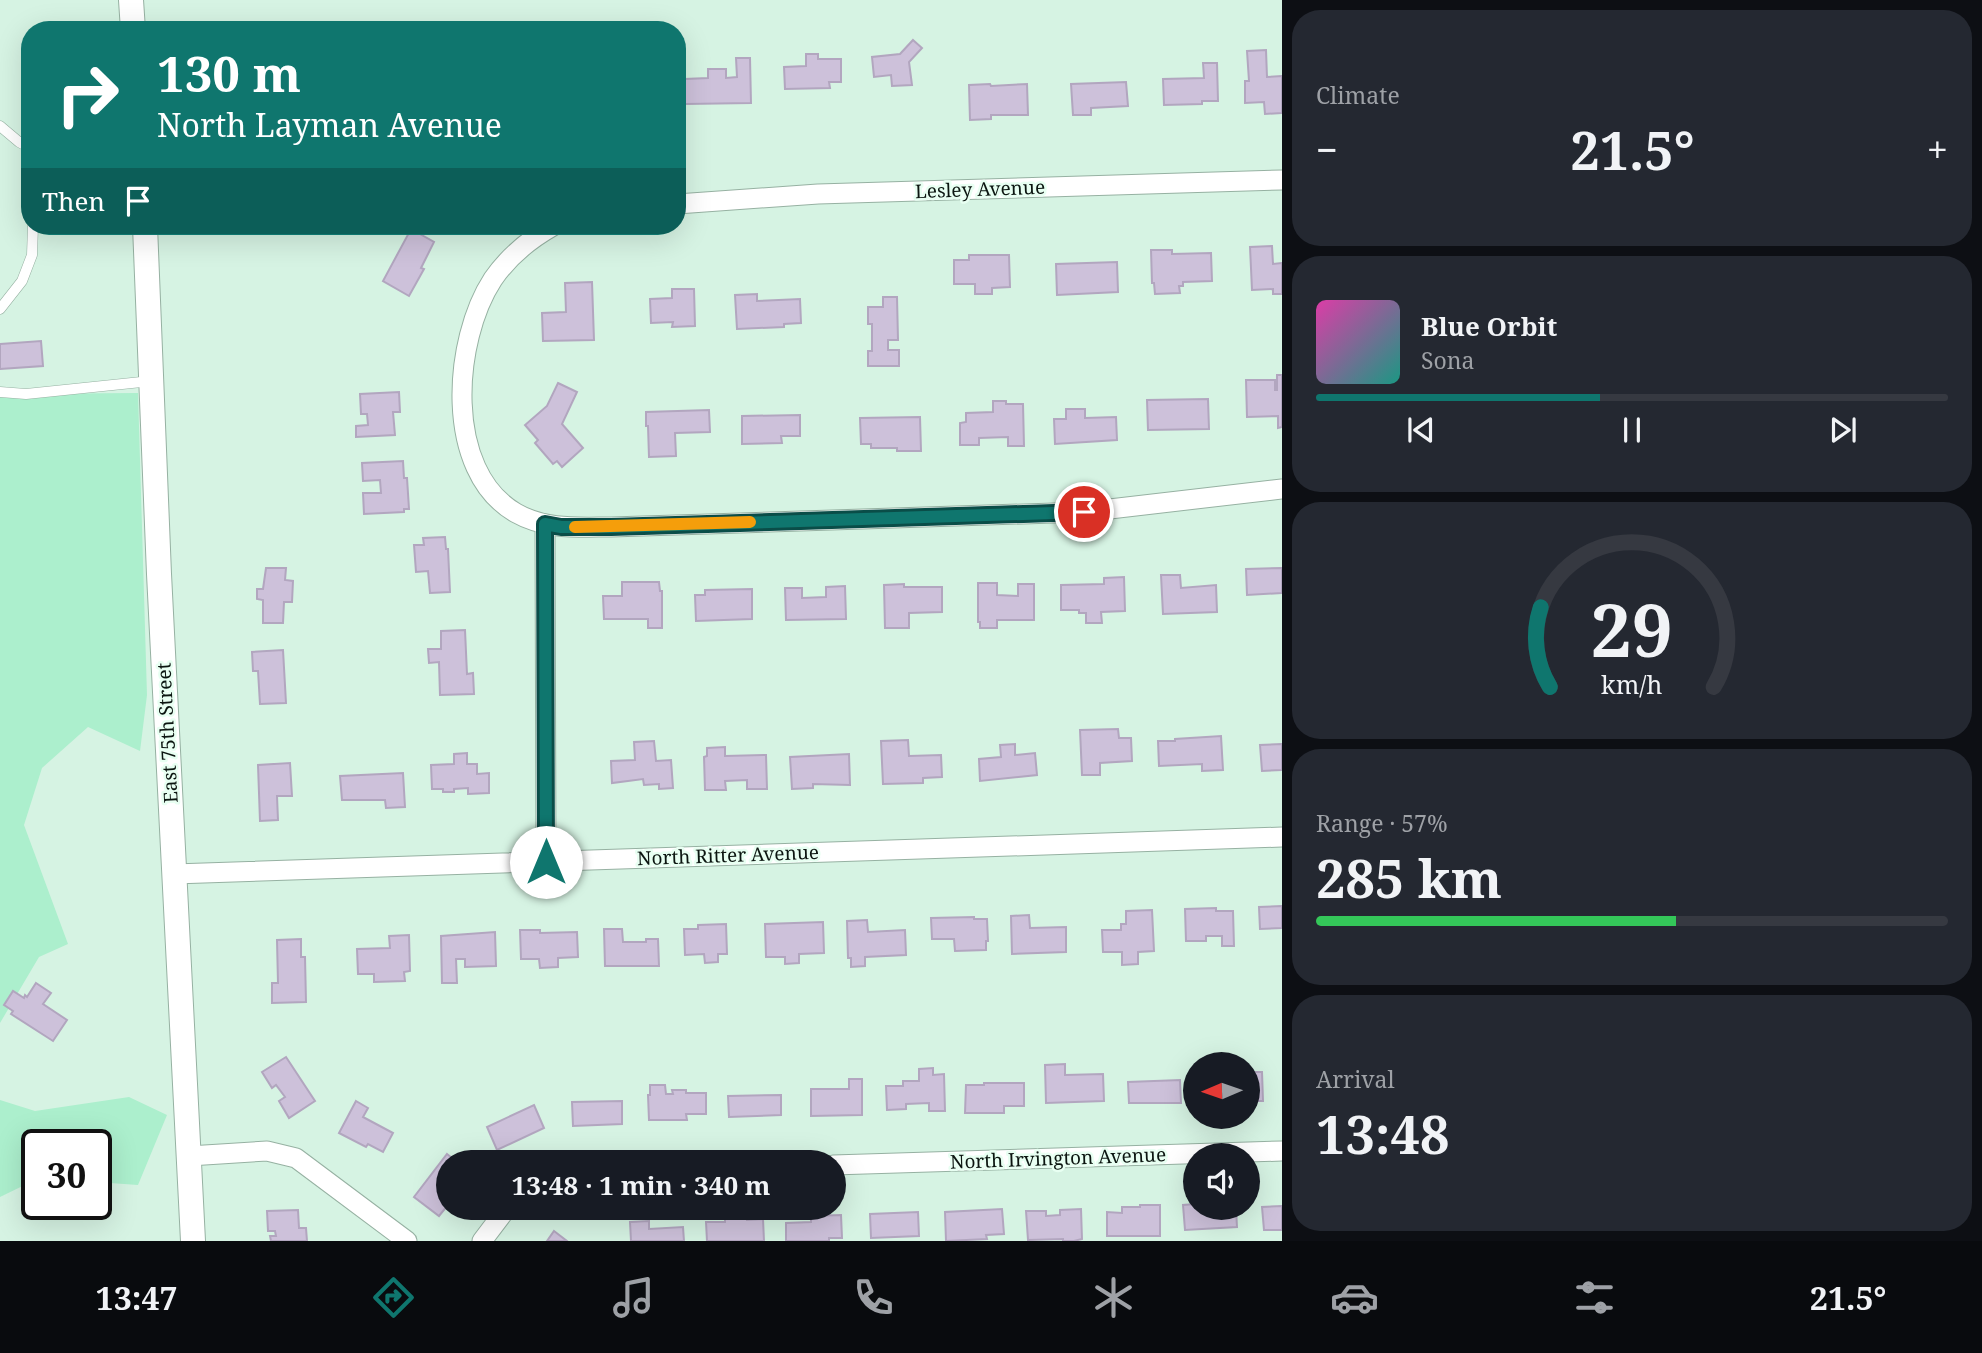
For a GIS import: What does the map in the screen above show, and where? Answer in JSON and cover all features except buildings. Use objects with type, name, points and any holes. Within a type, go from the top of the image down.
[{"type":"street","points":[[131,0],[132,21]]},
{"type":"street","name":"Lesley Avenue","points":[[686,203],[818,194],[1282,180]]},
{"type":"street","name":"East 75th Street","points":[[145,235],[159,574],[193,1241]]},
{"type":"street","points":[[540,235],[520,248],[494,278],[475,314],[463,371],[465,428],[475,466],[501,501],[522,516],[545,524],[561,527],[611,527],[1084,512],[1282,489]]},
{"type":"street","points":[[545,524],[546,862]]},
{"type":"street","name":"North Ritter Avenue","points":[[174,874],[1282,838]]},
{"type":"street","points":[[189,1156],[267,1151],[296,1158],[407,1241]]},
{"type":"street","name":"North Irvington Avenue","points":[[846,1165],[1282,1151]]},
{"type":"street","points":[[482,1241],[498,1220]]},
{"type":"lane","points":[[0,126],[21,143]]},
{"type":"lane","points":[[0,309],[22,281],[32,255],[33,235]]},
{"type":"lane","points":[[0,392],[26,394],[151,381]]},
{"type":"green space","points":[[138,393],[147,695],[140,751],[88,727],[42,768],[24,825],[68,944],[39,957],[0,1023],[0,394]]},
{"type":"green space","points":[[129,1097],[167,1115],[138,1185],[112,1183],[112,1129],[21,1129],[21,1187],[0,1197],[0,1100],[35,1111]]},
{"type":"slow traffic","points":[[575,527],[750,522]]},
{"type":"route","points":[[546,862],[545,524],[561,527],[611,527],[1084,512]]}]
